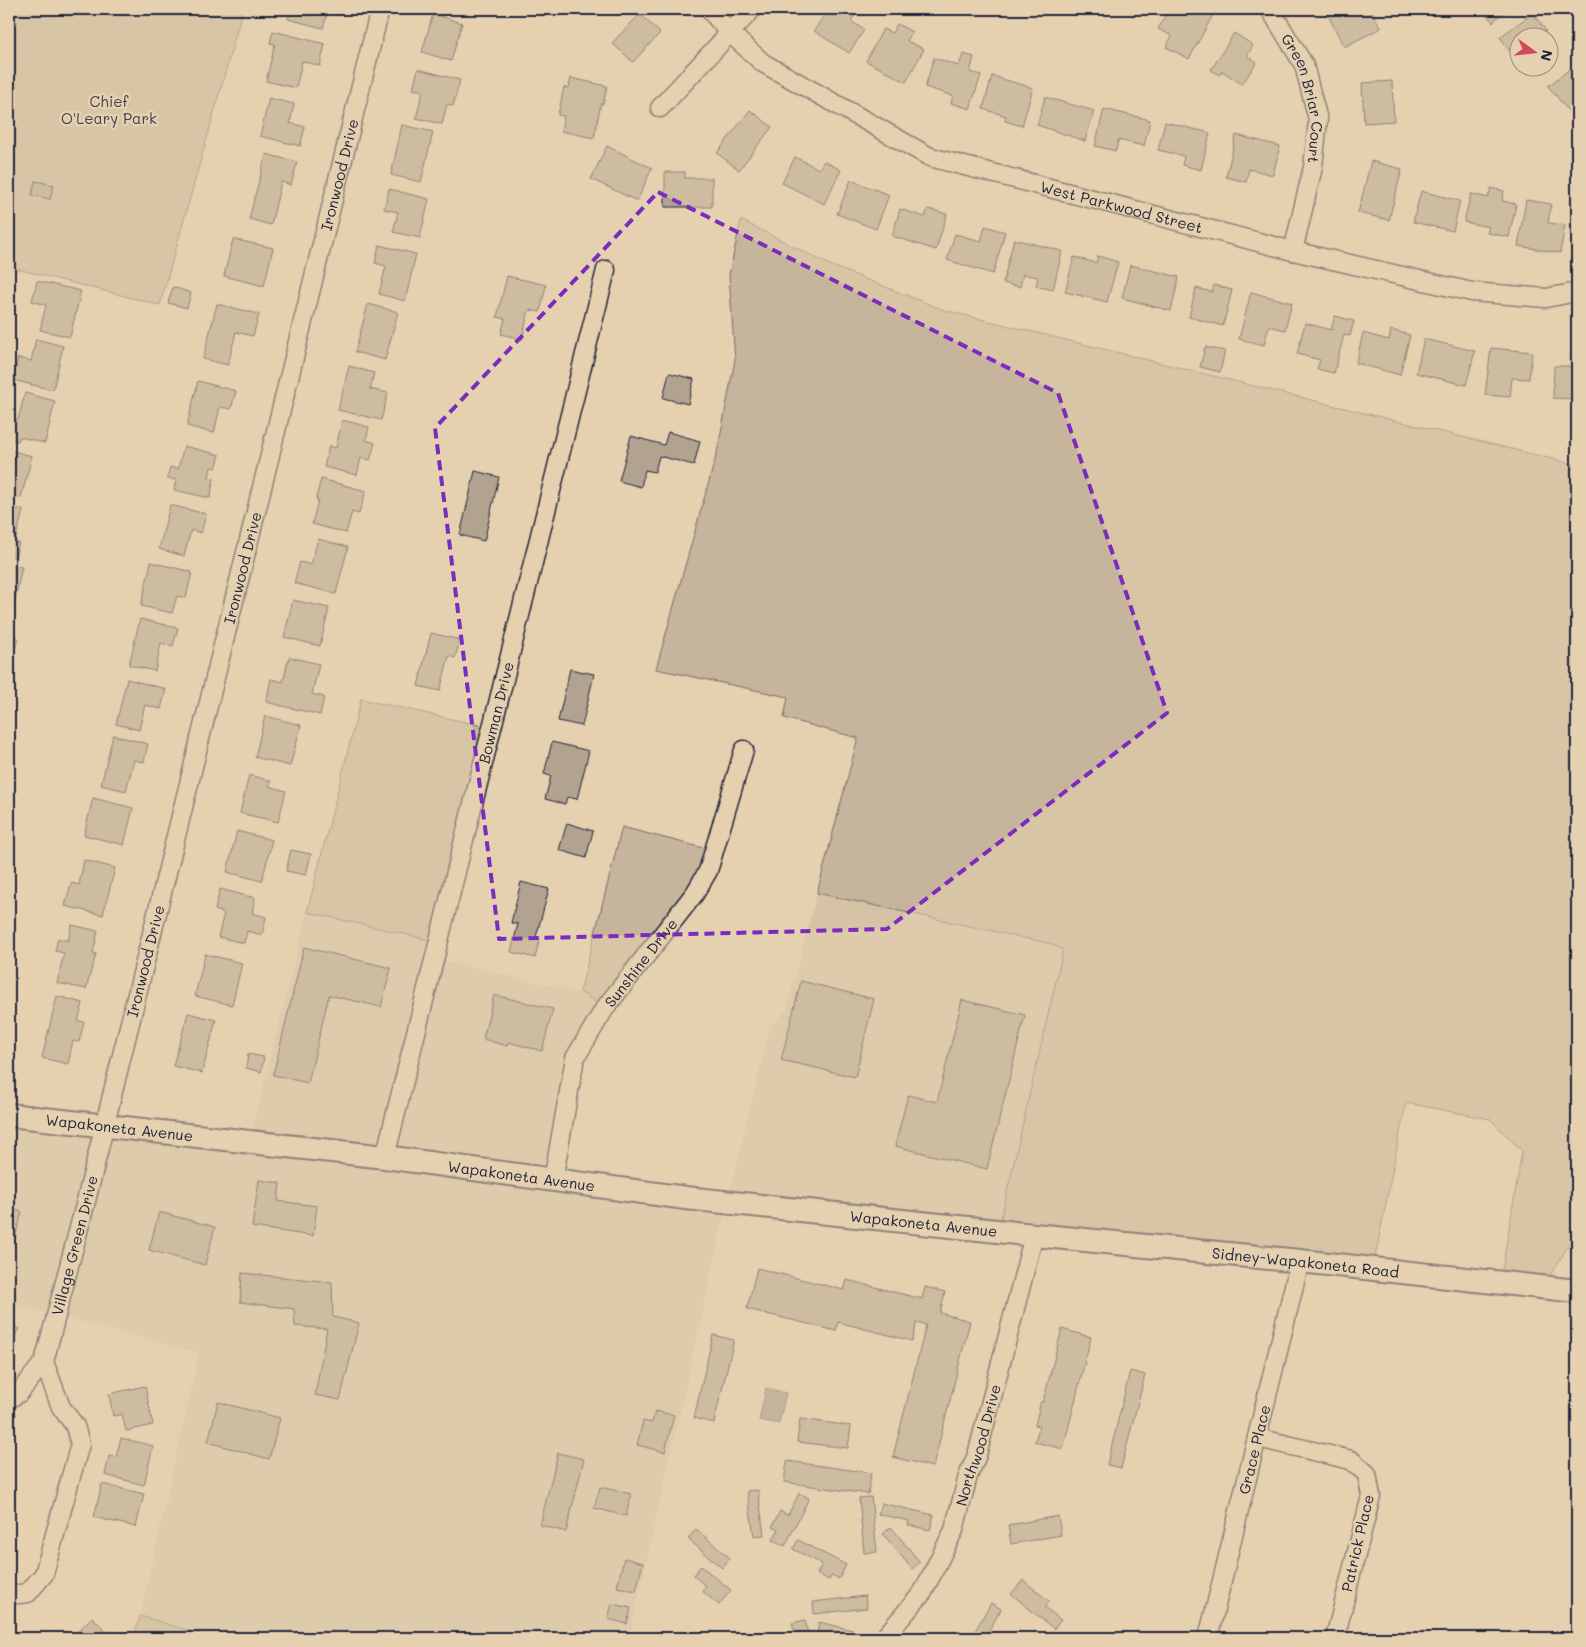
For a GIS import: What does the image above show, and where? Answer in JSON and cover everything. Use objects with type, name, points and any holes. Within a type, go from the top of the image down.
[{"type":"main road","name":"Wapakoneta Avenue","points":[[9,1115],[386,1157],[686,1198],[1034,1235]]},
{"type":"main road","name":"Sidney-Wapakoneta Road","points":[[1034,1235],[1577,1291]]},
{"type":"street","name":"Ironwood Drive","points":[[104,1126],[380,9]]},
{"type":"street","name":"West Parkwood Street","points":[[709,9],[730,33],[763,63],[930,157],[1293,251],[1472,292],[1546,298],[1577,292]]},
{"type":"street","points":[[660,108],[752,9]]},
{"type":"street","name":"Green Briar Court","points":[[1270,9],[1304,65],[1318,120],[1313,167],[1293,251]]},
{"type":"street","name":"Bowman Drive","points":[[386,1157],[606,270]]},
{"type":"street","name":"Sunshine Drive","points":[[553,1180],[575,1058],[605,1008],[695,893],[708,871],[744,750]]},
{"type":"street","name":"Village Green Drive","points":[[9,1399],[19,1393],[44,1362],[104,1126]]},
{"type":"street","name":"Northwood Drive","points":[[884,1638],[922,1592],[954,1530],[968,1476],[977,1455],[1034,1235]]},
{"type":"street","name":"Grace Place","points":[[1208,1638],[1300,1261]]},
{"type":"street","points":[[9,1595],[28,1593],[44,1574],[80,1444],[75,1426],[61,1407],[44,1362]]},
{"type":"street","name":"Patrick Place","points":[[1258,1438],[1351,1460],[1367,1474],[1371,1496],[1335,1638]]},
{"type":"highlighted area","points":[[658,192],[1058,393],[1167,713],[887,929],[499,939],[435,428]]},
{"type":"shaded area","points":[[817,893],[1052,944],[1063,950],[998,1231],[727,1203],[770,1026],[786,1011]]},
{"type":"shaded area","points":[[307,912],[439,942],[435,959],[580,992],[605,1008],[575,1058],[553,1180],[727,1203],[629,1638],[214,1638],[140,1616],[199,1353],[9,1303],[9,1115],[249,1142]]},
{"type":"shaded area","points":[[766,1388],[786,1393],[779,1424],[759,1420]]},
{"type":"green space","name":"Chief O'Leary Park","points":[[9,9],[243,9],[160,305],[9,267]]},
{"type":"green space","points":[[741,220],[830,265],[944,310],[1577,465],[1577,1232],[1543,1287],[1500,1282],[1522,1151],[1490,1119],[1406,1103],[1373,1268],[998,1231],[1063,950],[1052,944],[817,893],[858,738],[784,718],[788,697],[656,669],[717,453],[735,360],[729,275]]},
{"type":"green space","points":[[361,699],[492,728],[439,942],[307,912]]},
{"type":"green space","points":[[622,827],[715,851],[605,1008],[580,992]]},
{"type":"green space","points":[[140,1616],[214,1638],[134,1638]]},
{"type":"building","points":[[291,9],[333,9],[332,11],[328,10],[323,28],[288,19]]},
{"type":"building","points":[[828,9],[859,9],[851,21],[864,30],[849,53],[814,31]]},
{"type":"building","points":[[1169,9],[1200,9],[1213,15],[1189,59],[1166,47],[1172,36],[1158,29]]},
{"type":"building","points":[[1325,9],[1378,9],[1372,12],[1381,28],[1344,47]]},
{"type":"building","points":[[1480,9],[1507,9],[1493,22]]},
{"type":"building","points":[[1533,13],[1544,28],[1512,28]]},
{"type":"building","points":[[433,14],[462,23],[451,61],[422,52]]},
{"type":"building","points":[[640,14],[660,33],[633,62],[612,43]]},
{"type":"building","points":[[897,24],[912,32],[907,41],[924,49],[906,82],[866,61],[883,29],[892,33]]},
{"type":"building","points":[[273,31],[325,44],[320,66],[302,61],[296,88],[266,81],[275,44],[270,43]]},
{"type":"building","points":[[1508,31],[1508,49],[1500,37]]},
{"type":"building","points":[[1234,33],[1253,45],[1247,56],[1257,62],[1242,84],[1222,71],[1220,75],[1211,70]]},
{"type":"building","points":[[963,54],[974,57],[970,72],[981,75],[970,109],[951,103],[953,96],[925,87],[934,58],[959,66]]},
{"type":"building","points":[[1571,68],[1577,76],[1577,115],[1574,118],[1548,86]]},
{"type":"building","points":[[418,69],[460,80],[453,106],[447,104],[442,124],[416,118],[423,91],[413,89]]},
{"type":"building","points":[[992,76],[1033,88],[1022,126],[1005,121],[1006,116],[983,109]]},
{"type":"building","points":[[571,78],[607,86],[603,104],[601,103],[594,138],[561,131],[564,116],[558,115],[564,87],[569,88]]},
{"type":"building","points":[[1392,81],[1394,121],[1364,123],[1362,83]]},
{"type":"building","points":[[1045,97],[1094,111],[1085,141],[1037,125]]},
{"type":"building","points":[[269,98],[294,104],[290,123],[305,127],[300,146],[260,136]]},
{"type":"building","points":[[1104,109],[1150,120],[1144,146],[1118,140],[1116,151],[1095,146]]},
{"type":"building","points":[[750,110],[772,127],[739,170],[717,153]]},
{"type":"building","points":[[1165,122],[1210,133],[1201,170],[1182,165],[1184,156],[1158,150]]},
{"type":"building","points":[[402,125],[433,132],[421,182],[391,175]]},
{"type":"building","points":[[1236,135],[1280,146],[1273,175],[1249,169],[1246,182],[1226,177]]},
{"type":"building","points":[[607,146],[652,168],[637,201],[591,179]]},
{"type":"building","points":[[266,154],[297,162],[291,185],[281,182],[271,225],[249,219]]},
{"type":"building","points":[[795,157],[819,169],[824,161],[841,170],[824,204],[782,183]]},
{"type":"building","points":[[1371,161],[1402,169],[1389,220],[1358,213]]},
{"type":"building","points":[[665,172],[685,172],[685,178],[712,178],[712,207],[665,207]]},
{"type":"building","points":[[851,180],[889,195],[876,229],[837,214]]},
{"type":"building","points":[[35,181],[54,185],[50,199],[32,195]]},
{"type":"building","points":[[1491,188],[1504,191],[1502,201],[1516,204],[1509,237],[1487,233],[1489,227],[1464,222],[1471,194],[1488,198]]},
{"type":"building","points":[[389,189],[429,199],[420,238],[393,232],[398,212],[384,209]]},
{"type":"building","points":[[1421,191],[1460,201],[1453,231],[1413,222]]},
{"type":"building","points":[[1526,200],[1551,204],[1548,223],[1565,225],[1560,253],[1518,246]]},
{"type":"building","points":[[900,209],[925,217],[928,209],[947,214],[936,250],[892,236]]},
{"type":"building","points":[[985,226],[1005,232],[993,274],[947,260],[955,234],[981,241]]},
{"type":"building","points":[[233,239],[273,248],[264,286],[224,276]]},
{"type":"building","points":[[1014,239],[1062,251],[1053,290],[1036,286],[1038,277],[1023,274],[1020,287],[1003,283]]},
{"type":"building","points":[[379,245],[416,254],[405,301],[379,294],[386,266],[375,263]]},
{"type":"building","points":[[1098,256],[1118,262],[1107,302],[1065,292],[1074,257],[1096,263]]},
{"type":"building","points":[[1130,265],[1179,277],[1171,311],[1122,298]]},
{"type":"building","points":[[507,276],[546,285],[540,312],[529,310],[522,339],[501,334],[505,319],[497,317]]},
{"type":"building","points":[[37,281],[81,291],[70,337],[40,330],[46,305],[32,301]]},
{"type":"building","points":[[1214,285],[1232,290],[1223,326],[1189,317],[1196,288],[1212,292]]},
{"type":"building","points":[[173,287],[191,293],[187,308],[168,303]]},
{"type":"building","points":[[1251,292],[1292,303],[1285,330],[1269,326],[1264,345],[1239,339]]},
{"type":"building","points":[[217,304],[259,314],[253,336],[236,332],[228,365],[203,359]]},
{"type":"building","points":[[368,304],[398,312],[385,360],[355,352]]},
{"type":"building","points":[[1335,316],[1354,321],[1350,336],[1344,335],[1334,373],[1317,369],[1320,360],[1297,354],[1305,323],[1331,330]]},
{"type":"building","points":[[1391,330],[1410,335],[1400,375],[1356,363],[1363,333],[1389,340]]},
{"type":"building","points":[[36,339],[63,346],[53,390],[13,380],[18,358],[31,361]]},
{"type":"building","points":[[1424,339],[1475,351],[1466,385],[1416,373]]},
{"type":"building","points":[[1205,347],[1225,351],[1220,372],[1200,367]]},
{"type":"building","points":[[1491,348],[1532,352],[1529,379],[1512,378],[1510,397],[1485,395]]},
{"type":"building","points":[[1571,352],[1577,352],[1577,399],[1553,398],[1554,366],[1571,366]]},
{"type":"building","points":[[349,366],[374,373],[370,389],[388,393],[381,420],[338,410]]},
{"type":"building","points":[[669,373],[694,379],[688,404],[663,398]]},
{"type":"building","points":[[198,381],[236,391],[231,409],[220,407],[214,433],[187,426]]},
{"type":"building","points":[[25,393],[55,401],[45,443],[20,437],[18,441],[9,439],[9,418],[18,420]]},
{"type":"building","points":[[342,420],[369,427],[366,440],[375,443],[370,460],[361,458],[357,475],[324,467],[329,446],[336,448]]},
{"type":"building","points":[[668,432],[700,441],[694,465],[659,456],[655,472],[645,470],[641,487],[619,481],[631,436],[664,445]]},
{"type":"building","points":[[184,446],[220,455],[216,468],[211,467],[209,477],[214,478],[210,498],[174,490],[176,480],[167,478],[170,467],[178,469]]},
{"type":"building","points":[[9,450],[32,456],[21,498],[9,495]]},
{"type":"building","points":[[475,471],[499,477],[484,541],[460,535]]},
{"type":"building","points":[[321,479],[366,491],[359,514],[352,512],[346,533],[312,524]]},
{"type":"building","points":[[170,505],[206,514],[201,533],[191,530],[184,556],[159,549]]},
{"type":"building","points":[[9,507],[23,510],[15,542],[19,543],[15,557],[9,555]]},
{"type":"building","points":[[318,539],[348,547],[336,594],[294,583],[300,562],[311,565]]},
{"type":"building","points":[[151,562],[192,572],[186,598],[177,596],[172,613],[141,606]]},
{"type":"building","points":[[9,564],[22,567],[12,614],[9,614]]},
{"type":"building","points":[[293,600],[329,608],[320,646],[284,637]]},
{"type":"building","points":[[140,619],[178,628],[173,646],[161,643],[155,671],[129,665]]},
{"type":"building","points":[[9,633],[19,639],[9,659]]},
{"type":"building","points":[[431,633],[460,640],[455,658],[449,656],[440,691],[418,686]]},
{"type":"building","points":[[289,657],[319,664],[312,694],[324,697],[320,715],[266,702],[271,679],[283,682]]},
{"type":"building","points":[[570,669],[594,674],[582,726],[558,721]]},
{"type":"building","points":[[127,679],[166,689],[161,709],[145,705],[139,730],[116,724]]},
{"type":"building","points":[[265,716],[301,725],[290,766],[255,757]]},
{"type":"building","points":[[113,735],[148,744],[144,762],[134,760],[126,791],[101,785]]},
{"type":"building","points":[[552,742],[589,751],[577,799],[567,797],[565,804],[545,799],[551,776],[544,774]]},
{"type":"building","points":[[249,775],[271,781],[269,786],[286,791],[278,822],[240,813]]},
{"type":"building","points":[[93,798],[133,808],[124,845],[84,835]]},
{"type":"building","points":[[567,823],[593,831],[586,858],[559,850]]},
{"type":"building","points":[[237,831],[272,840],[262,881],[227,872]]},
{"type":"building","points":[[291,850],[311,854],[306,875],[286,871]]},
{"type":"building","points":[[84,860],[115,868],[103,915],[65,906],[71,883],[79,885]]},
{"type":"building","points":[[521,882],[549,889],[536,937],[540,938],[535,958],[511,952],[518,924],[511,923]]},
{"type":"building","points":[[220,889],[255,898],[252,913],[266,917],[262,935],[247,931],[244,943],[218,937],[224,913],[215,910]]},
{"type":"building","points":[[72,925],[98,931],[93,953],[96,954],[86,989],[57,983],[64,953],[55,951],[58,938],[68,941]]},
{"type":"building","points":[[304,947],[391,968],[381,1007],[329,995],[308,1083],[273,1075]]},
{"type":"building","points":[[205,954],[242,963],[232,1005],[195,996]]},
{"type":"building","points":[[801,981],[874,999],[855,1077],[781,1060]]},
{"type":"building","points":[[494,995],[553,1009],[542,1051],[508,1042],[507,1046],[483,1039]]},
{"type":"building","points":[[57,996],[83,1003],[78,1021],[84,1022],[79,1042],[73,1041],[68,1064],[42,1058]]},
{"type":"building","points":[[962,1000],[1025,1015],[987,1169],[895,1146],[908,1095],[937,1102]]},
{"type":"building","points":[[188,1013],[216,1020],[202,1073],[173,1066]]},
{"type":"building","points":[[248,1054],[264,1057],[261,1072],[246,1068]]},
{"type":"building","points":[[259,1180],[280,1183],[278,1201],[317,1206],[313,1236],[252,1227]]},
{"type":"building","points":[[9,1208],[22,1212],[10,1257],[9,1256]]},
{"type":"building","points":[[159,1212],[215,1227],[205,1265],[149,1250]]},
{"type":"building","points":[[757,1268],[844,1290],[847,1280],[922,1299],[925,1287],[945,1292],[940,1313],[970,1321],[933,1467],[893,1457],[926,1325],[917,1322],[912,1341],[838,1322],[836,1331],[747,1309]]},
{"type":"building","points":[[242,1273],[332,1282],[333,1317],[359,1323],[340,1400],[315,1395],[327,1329],[295,1326],[294,1309],[240,1302]]},
{"type":"building","points":[[9,1323],[19,1329],[9,1345]]},
{"type":"building","points":[[1062,1329],[1091,1337],[1063,1449],[1035,1442],[1039,1426],[1035,1425]]},
{"type":"building","points":[[713,1335],[734,1340],[714,1423],[694,1418]]},
{"type":"building","points":[[1130,1371],[1145,1375],[1121,1468],[1107,1465]]},
{"type":"building","points":[[145,1386],[153,1425],[126,1431],[122,1414],[113,1416],[109,1394]]},
{"type":"building","points":[[218,1402],[280,1418],[269,1459],[208,1442]]},
{"type":"building","points":[[655,1411],[674,1415],[665,1452],[637,1445],[643,1421],[652,1423]]},
{"type":"building","points":[[800,1419],[851,1426],[848,1448],[797,1442]]},
{"type":"building","points":[[121,1438],[153,1446],[144,1485],[105,1475],[109,1456],[116,1457]]},
{"type":"building","points":[[558,1453],[584,1459],[566,1532],[540,1525]]},
{"type":"building","points":[[787,1461],[871,1473],[868,1494],[784,1482]]},
{"type":"building","points":[[102,1484],[144,1494],[136,1527],[94,1517]]},
{"type":"building","points":[[600,1487],[631,1494],[626,1516],[594,1508]]},
{"type":"building","points":[[758,1490],[764,1535],[754,1536],[747,1491]]},
{"type":"building","points":[[799,1493],[809,1498],[785,1546],[773,1540],[778,1530],[772,1527],[780,1511],[788,1515]]},
{"type":"building","points":[[871,1497],[877,1552],[864,1553],[859,1498]]},
{"type":"building","points":[[881,1503],[934,1515],[930,1530],[908,1525],[909,1521],[878,1514]]},
{"type":"building","points":[[1058,1516],[1061,1535],[1011,1544],[1008,1525]]},
{"type":"building","points":[[891,1527],[920,1562],[912,1569],[883,1534]]},
{"type":"building","points":[[696,1529],[730,1558],[722,1568],[688,1539]]},
{"type":"building","points":[[798,1540],[846,1565],[839,1579],[832,1575],[829,1580],[817,1574],[822,1564],[793,1549]]},
{"type":"building","points":[[624,1558],[643,1563],[636,1591],[617,1587]]},
{"type":"building","points":[[701,1566],[731,1590],[719,1605],[702,1591],[706,1586],[693,1575]]},
{"type":"building","points":[[1023,1580],[1050,1602],[1045,1607],[1061,1620],[1054,1629],[1011,1594]]},
{"type":"building","points":[[865,1596],[867,1608],[814,1614],[813,1602]]},
{"type":"building","points":[[991,1603],[1001,1609],[985,1638],[971,1638]]},
{"type":"building","points":[[612,1604],[631,1608],[627,1624],[608,1619]]},
{"type":"building","points":[[92,1617],[113,1638],[71,1638]]},
{"type":"building","points":[[805,1620],[809,1638],[796,1638],[792,1623]]},
{"type":"building","points":[[819,1622],[869,1634],[868,1638],[836,1638],[817,1634]]}]
